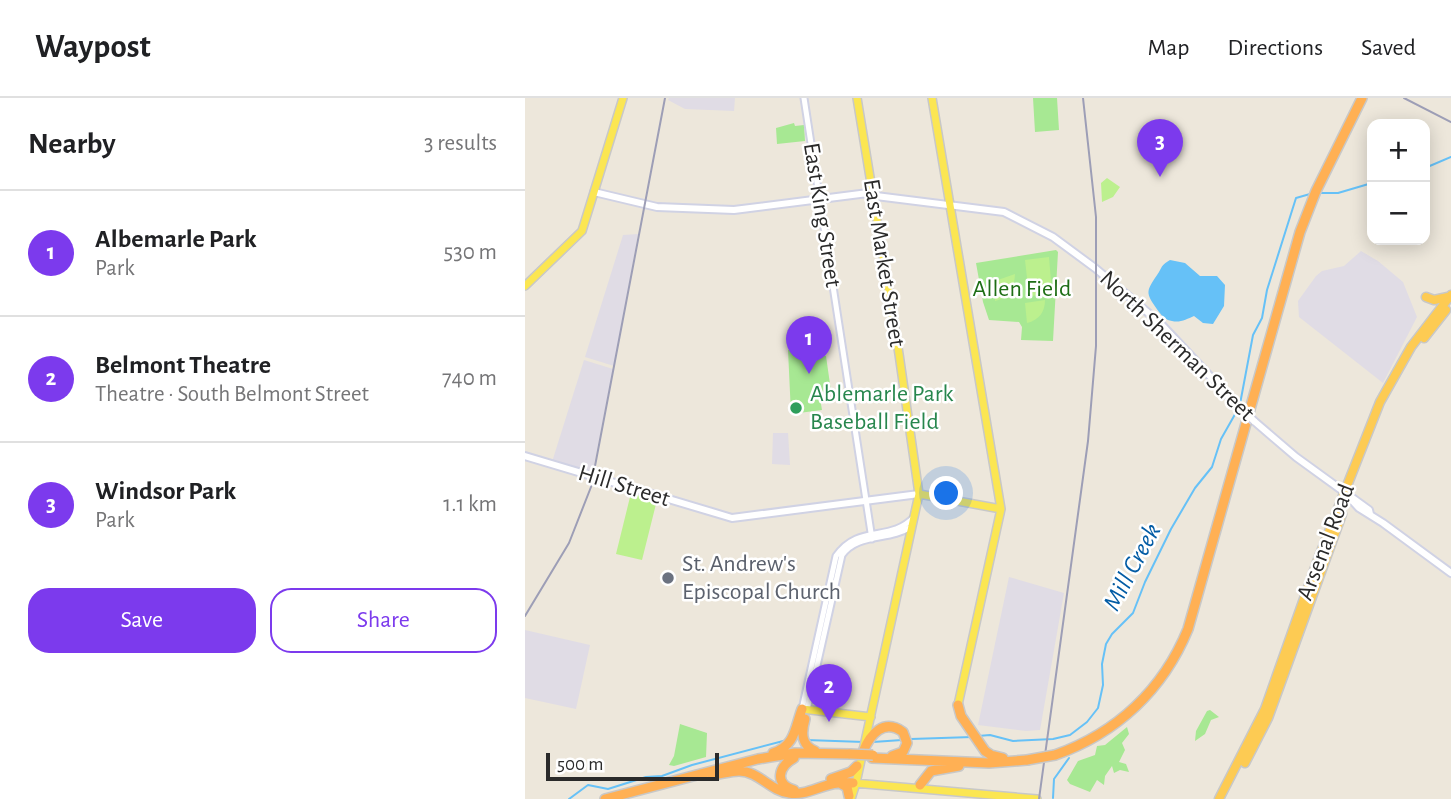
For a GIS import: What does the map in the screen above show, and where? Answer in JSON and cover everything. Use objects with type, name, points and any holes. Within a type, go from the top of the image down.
[{"type":"highway","points":[[925,783],[935,770],[1055,753],[1101,729],[1122,714],[1150,685],[1179,638],[1296,231],[1360,98]]},
{"type":"highway","points":[[1451,296],[1438,300],[1429,299],[1435,320],[1451,320]]},
{"type":"highway","name":"Arsenal Road","points":[[1219,799],[1265,709],[1380,402],[1397,368],[1451,296]]},
{"type":"highway","name":"Arsenal Road","points":[[1435,320],[1451,303]]},
{"type":"highway","name":"Arsenal Road","points":[[1225,799],[1268,718],[1346,495]]},
{"type":"highway","points":[[958,705],[961,716],[981,746],[991,755],[1005,759]]},
{"type":"highway","points":[[605,799],[781,750],[798,736],[804,709]]},
{"type":"highway","points":[[864,744],[876,731],[895,727],[906,739],[903,752],[892,756]]},
{"type":"highway","points":[[798,736],[814,751],[849,756]]},
{"type":"highway","points":[[752,760],[795,753],[831,753]]},
{"type":"highway","points":[[625,799],[735,767],[794,758],[849,756],[989,763]]},
{"type":"highway","points":[[873,757],[1026,759]]},
{"type":"highway","points":[[794,758],[785,763],[780,773],[783,784],[790,789],[802,789],[847,774],[858,766]]},
{"type":"highway","points":[[707,776],[742,771],[757,776],[775,789],[793,794],[836,781],[855,782]]},
{"type":"highway","points":[[836,781],[847,787],[850,798]]},
{"type":"main road","points":[[525,286],[582,231],[623,98]]},
{"type":"main road","name":"East Market Street","points":[[857,98],[921,494]]},
{"type":"main road","points":[[933,98],[1001,509],[958,705]]},
{"type":"main road","name":"North Sherman Street","points":[[594,192],[657,207],[734,211],[868,193],[1006,212],[1067,246],[1159,322],[1254,421],[1346,495],[1451,573]]},
{"type":"main road","name":"Hill Street","points":[[525,456],[723,517],[744,518],[921,494]]},
{"type":"main road","points":[[850,798],[913,517],[921,494],[1001,509]]},
{"type":"main road","points":[[804,709],[869,716]]},
{"type":"main road","points":[[858,766],[862,776],[870,782]]},
{"type":"main road","points":[[855,782],[925,783],[943,789]]},
{"type":"main road","points":[[855,782],[1033,799]]},
{"type":"street","name":"East King Street","points":[[804,98],[871,536]]},
{"type":"street","points":[[804,709],[839,564],[846,550],[871,536],[897,530],[913,517]]},
{"type":"street","points":[[871,536],[898,534],[911,527]]},
{"type":"shaded area","points":[[735,98],[734,111],[685,109],[668,100]]},
{"type":"shaded area","points":[[638,234],[614,366],[585,357],[623,235]]},
{"type":"shaded area","points":[[1361,251],[1403,282],[1417,317],[1383,383],[1299,317],[1298,301],[1316,276],[1322,271],[1344,266]]},
{"type":"shaded area","points":[[584,360],[613,369],[592,475],[552,462]]},
{"type":"shaded area","points":[[773,433],[788,433],[790,465],[772,464]]},
{"type":"shaded area","points":[[1009,577],[1064,593],[1040,730],[1026,731],[978,725]]},
{"type":"shaded area","points":[[525,630],[590,645],[576,709],[525,698]]},
{"type":"green space","points":[[1033,98],[1057,98],[1059,130],[1035,132]]},
{"type":"green space","points":[[794,123],[795,126],[804,125],[805,141],[777,144],[776,128]]},
{"type":"green space","points":[[1107,178],[1120,187],[1113,197],[1102,202],[1101,183]]},
{"type":"green space","name":"Allen Field","points":[[1056,250],[1053,341],[1021,340],[1022,327],[1019,322],[989,320],[976,263]]},
{"type":"green space","points":[[1049,257],[1052,294],[1029,296],[1025,260]]},
{"type":"green space","points":[[1015,274],[1010,292],[995,301],[995,281]]},
{"type":"green space","points":[[1045,300],[1041,315],[1027,323],[1025,303]]},
{"type":"green space","points":[[810,346],[812,357],[826,356],[831,391],[819,392],[822,410],[791,414],[788,350]]},
{"type":"green space","points":[[631,493],[657,500],[642,560],[616,554]]},
{"type":"green space","points":[[1210,710],[1219,717],[1211,720],[1205,734],[1195,741],[1196,731]]},
{"type":"green space","points":[[680,724],[707,733],[706,757],[669,765],[674,756]]},
{"type":"green space","points":[[1127,727],[1129,734],[1122,743],[1125,750],[1119,762],[1126,764],[1129,772],[1120,770],[1114,773],[1112,766],[1105,776],[1104,785],[1097,780],[1090,792],[1070,784],[1067,780],[1078,761],[1095,755],[1097,746],[1105,745]]},
{"type":"water","points":[[1170,260],[1185,263],[1200,276],[1217,276],[1225,285],[1224,306],[1213,324],[1203,323],[1194,316],[1181,321],[1170,321],[1163,317],[1154,305],[1149,288],[1162,267]]},
{"type":"waterway","name":"Mill Creek","points":[[1430,166],[1451,157]]},
{"type":"waterway","name":"Mill Creek","points":[[1319,193],[1338,193],[1367,184]]},
{"type":"waterway","name":"Mill Creek","points":[[1240,404],[1253,335],[1262,318],[1267,290],[1296,198],[1310,194]]},
{"type":"waterway","name":"Mill Creek","points":[[978,736],[990,735],[1013,741],[1053,739],[1070,735],[1087,722],[1098,708],[1103,685],[1102,664],[1106,644],[1133,613],[1171,529],[1195,488],[1212,467],[1221,439],[1238,409]]},
{"type":"waterway","name":"Mill Creek","points":[[911,739],[972,737]]},
{"type":"waterway","name":"Mill Creek","points":[[569,799],[588,785],[608,789],[787,740]]},
{"type":"waterway","name":"Mill Creek","points":[[806,740],[864,742]]},
{"type":"waterway","name":"Mill Creek","points":[[873,742],[902,740]]},
{"type":"waterway","points":[[1053,798],[1054,779],[1069,758]]},
{"type":"railway","points":[[525,616],[569,543],[591,487],[665,98]]},
{"type":"railway","points":[[1039,799],[1088,441],[1096,346],[1096,217],[1083,98]]},
{"type":"railway","points":[[1404,98],[1451,122]]},
{"type":"place","name":"Windsor Park","points":[[1160,177]]},
{"type":"place","name":"Albemarle Park","points":[[809,374]]},
{"type":"place","name":"Ablemarle Park Baseball Field","points":[[796,408]]},
{"type":"place","name":"St. Andrew's Episcopal Church","points":[[668,578]]},
{"type":"place","name":"Belmont Theatre","points":[[829,722]]}]
